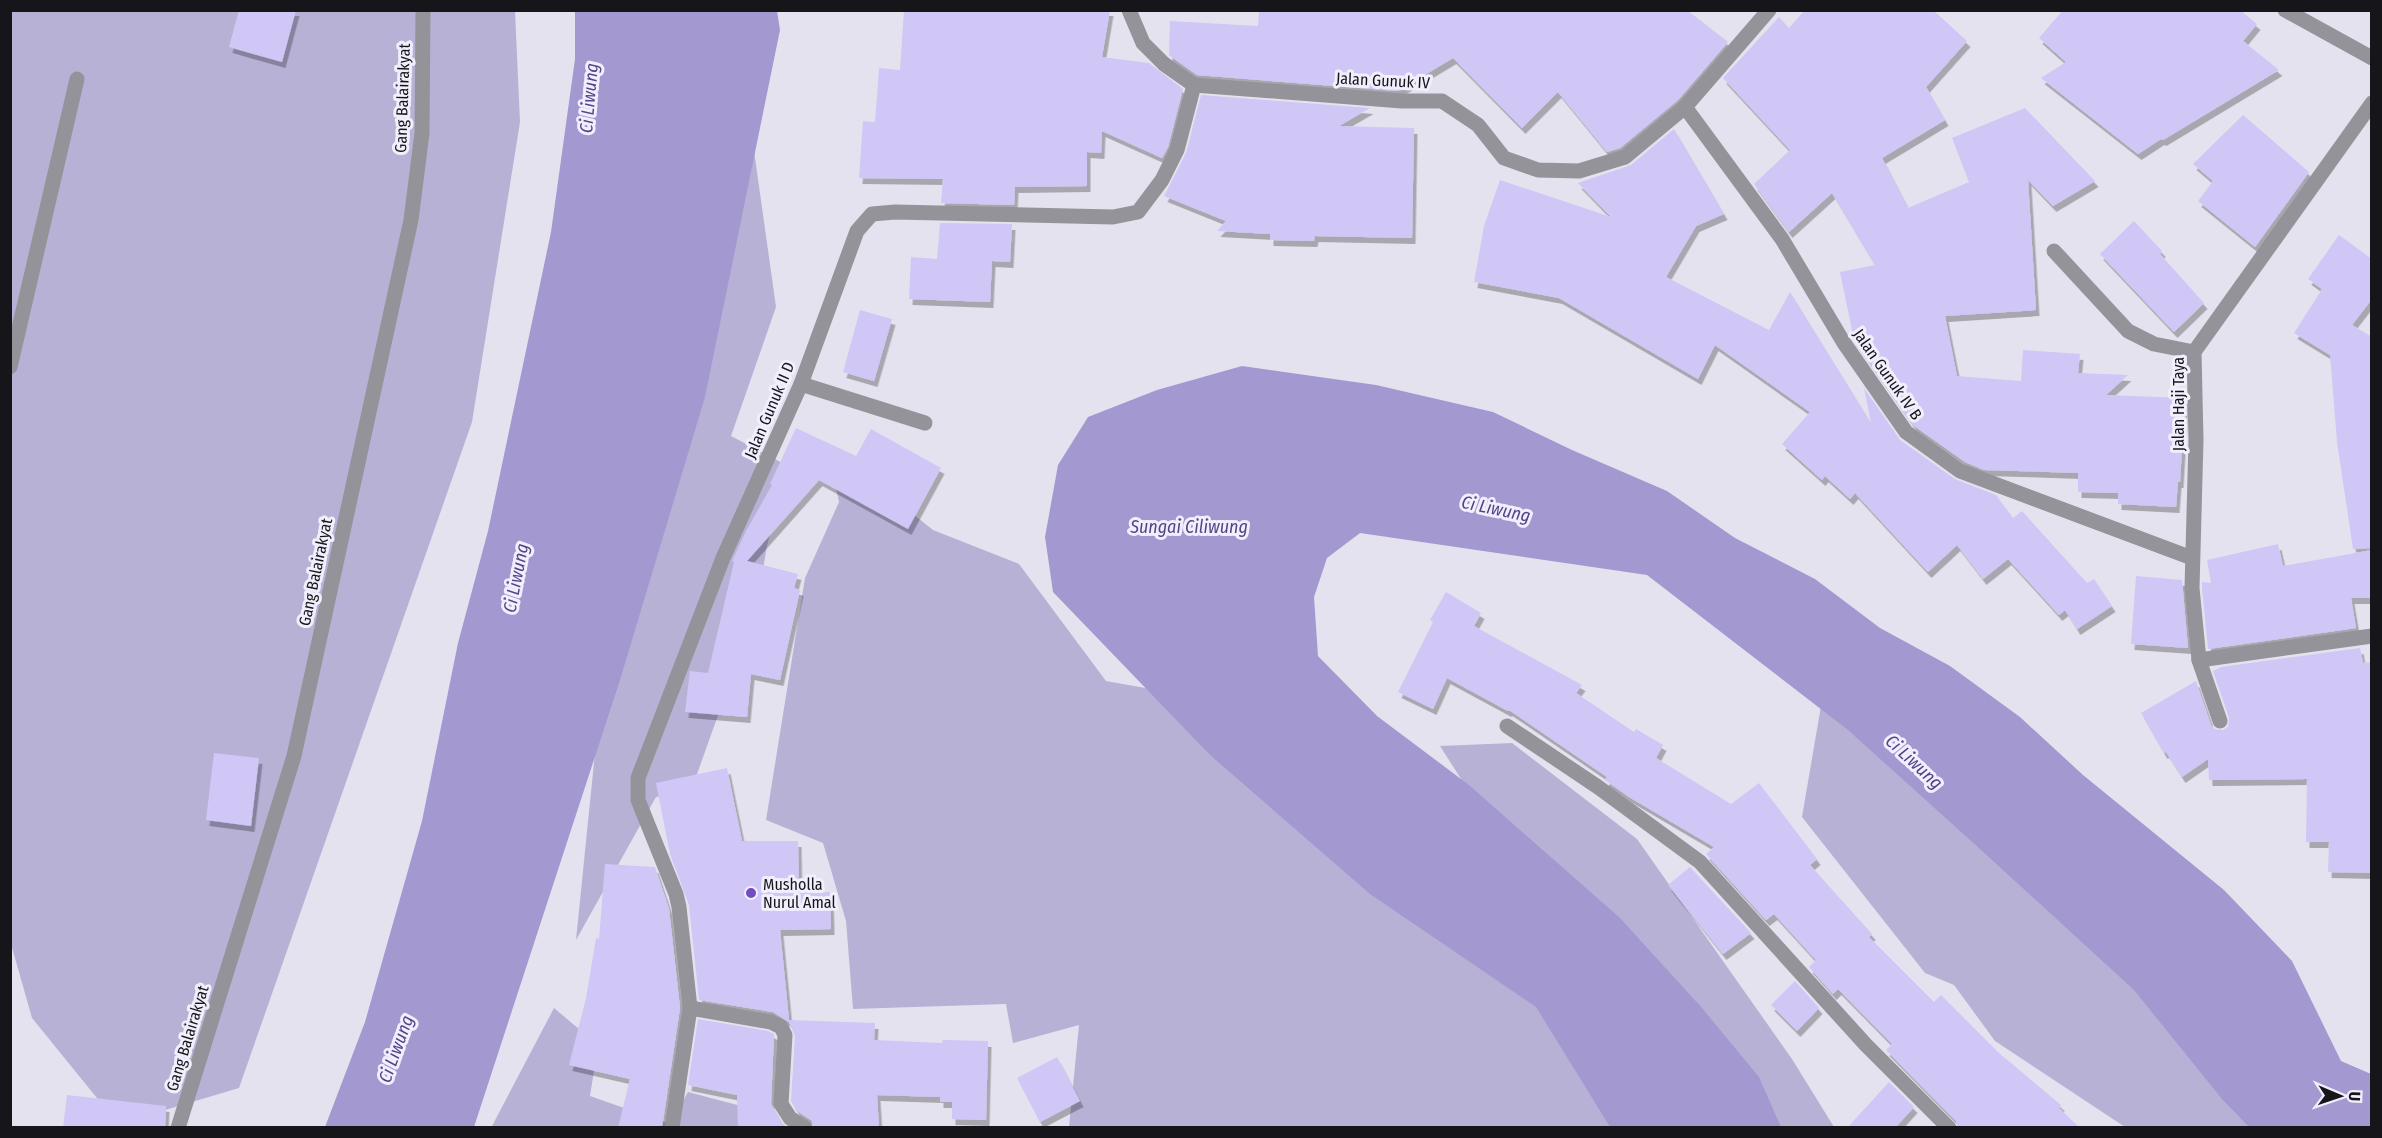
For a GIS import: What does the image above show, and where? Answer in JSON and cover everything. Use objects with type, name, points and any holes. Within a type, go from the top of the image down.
[{"type":"street","name":"Gang Balairakyat","points":[[178,1128],[297,745],[411,220],[422,133],[423,10]]},
{"type":"street","points":[[1129,10],[1143,43],[1164,64],[1194,86]]},
{"type":"street","name":"Jalan Gunuk IV","points":[[1194,86],[1402,101],[1442,101],[1478,125],[1504,158],[1538,170],[1579,171],[1625,157],[1685,106],[1769,10]]},
{"type":"street","points":[[2285,10],[2372,58]]},
{"type":"street","points":[[10,367],[77,79]]},
{"type":"street","name":"Jalan Gunuk II D","points":[[672,1128],[690,1008],[676,894],[638,800],[638,778],[723,558],[801,384],[856,231],[872,214],[895,212],[1113,217],[1138,212],[1162,180],[1177,150],[1194,86]]},
{"type":"street","name":"Jalan Haji Taya","points":[[2220,721],[2199,660],[2192,588],[2196,440],[2194,352],[2372,103]]},
{"type":"street","name":"Jalan Gunuk IV B","points":[[1685,106],[1782,239],[1844,343],[1906,432],[1960,471],[2192,558]]},
{"type":"street","points":[[2054,251],[2128,332],[2154,344],[2194,352]]},
{"type":"street","points":[[801,384],[925,423]]},
{"type":"street","points":[[2199,660],[2372,636]]},
{"type":"street","points":[[1508,726],[1598,787],[1700,862],[1866,1045],[1949,1128]]},
{"type":"street","points":[[690,1008],[771,1022],[782,1027],[785,1035],[781,1104],[790,1118],[805,1128]]},
{"type":"shaded area","points":[[11,11],[515,11],[520,122],[472,422],[239,1088],[118,1124],[32,1018],[11,944]]},
{"type":"shaded area","points":[[741,58],[776,307],[731,436],[788,466],[767,546],[760,586],[727,690],[691,791],[656,797],[576,940],[598,723]]},
{"type":"shaded area","points":[[827,445],[933,530],[1019,564],[1106,681],[1151,689],[1408,835],[1656,1127],[1069,1127],[1079,1025],[1013,1043],[1006,1004],[853,1009],[846,921],[823,843],[766,820],[805,578],[839,502]]},
{"type":"shaded area","points":[[1822,700],[2132,967],[2266,1127],[2125,1127],[1995,1041],[1954,985],[1925,973],[1802,817]]},
{"type":"shaded area","points":[[1512,743],[1637,839],[1792,1059],[1834,1127],[1762,1127],[1470,793],[1440,746]]},
{"type":"shaded area","points":[[554,1008],[598,1045],[590,1096],[670,1124],[688,1092],[745,1107],[750,1128],[491,1128]]},
{"type":"water","name":"Ci Liwung","points":[[575,11],[777,11],[780,30],[705,397],[620,680],[474,1127],[325,1127],[365,1022],[422,821],[458,643],[488,531],[551,232],[575,59]]},
{"type":"water","name":"Sungai Ciliwung","points":[[1242,366],[1376,385],[1493,412],[1572,450],[1667,491],[1735,538],[1815,579],[1880,628],[1950,666],[2020,717],[2083,775],[2224,890],[2292,961],[2341,1061],[2371,1074],[2371,1127],[2249,1127],[2222,1099],[2134,990],[1848,730],[1647,575],[1360,533],[1327,558],[1314,597],[1318,656],[1377,716],[1469,785],[1620,918],[1702,1008],[1759,1077],[1781,1127],[1610,1127],[1536,1007],[1370,894],[1210,755],[1053,592],[1045,537],[1058,465],[1088,417],[1157,390]]},
{"type":"building","points":[[239,10],[296,10],[282,62],[229,47]]},
{"type":"building","points":[[904,10],[1110,10],[1102,57],[1149,63],[1183,89],[1168,147],[1162,158],[1102,131],[1101,153],[1087,152],[1087,186],[1015,187],[1014,205],[941,203],[943,179],[859,178],[863,121],[875,122],[879,68],[900,70]]},
{"type":"building","points":[[1259,10],[1687,10],[1728,42],[1678,100],[1620,148],[1607,152],[1558,92],[1522,128],[1453,58],[1398,91],[1197,75],[1169,55],[1170,21],[1258,26]]},
{"type":"building","points":[[1805,10],[1933,10],[1967,41],[1926,87],[1945,120],[1882,158],[1908,208],[1969,182],[1952,138],[2025,108],[2095,181],[2053,206],[2028,180],[2036,310],[1945,316],[1957,376],[2021,381],[2023,350],[2080,354],[2078,373],[2128,375],[2106,395],[2185,398],[2180,482],[2178,482],[2176,507],[2118,504],[2118,493],[2078,492],[2078,473],[1984,470],[1965,462],[1913,425],[1854,340],[1840,272],[1875,265],[1832,193],[1789,232],[1754,184],[1790,150],[1723,78],[1779,17],[1789,28]]},
{"type":"building","points":[[2063,10],[2240,10],[2257,24],[2243,41],[2279,70],[2138,154],[2041,78],[2066,62],[2039,38]]},
{"type":"building","points":[[1201,95],[1370,108],[1339,126],[1414,128],[1412,238],[1315,236],[1314,241],[1270,240],[1270,234],[1217,231],[1226,221],[1164,196],[1186,153]]},
{"type":"building","points":[[2243,115],[2309,172],[2255,247],[2198,201],[2213,181],[2193,164]]},
{"type":"building","points":[[1674,129],[1724,214],[1696,226],[1666,277],[1769,330],[1790,292],[1871,423],[1864,388],[1900,440],[1955,479],[1996,495],[2013,518],[2022,511],[2087,583],[2094,579],[2112,606],[2077,629],[2065,610],[2059,615],[2008,559],[1983,579],[1957,545],[1928,572],[1855,493],[1850,499],[1825,476],[1822,480],[1782,444],[1810,412],[1715,345],[1698,379],[1559,298],[1474,282],[1484,226],[1500,180],[1611,217],[1578,183],[1631,165]]},
{"type":"building","points":[[2134,221],[2162,251],[2160,254],[2204,303],[2174,332],[2100,254]]},
{"type":"building","points":[[940,223],[1012,224],[1010,262],[992,261],[990,302],[909,299],[911,257],[937,259]]},
{"type":"building","points":[[2339,235],[2372,259],[2372,299],[2352,325],[2372,337],[2372,548],[2353,549],[2337,442],[2330,355],[2294,333],[2322,289],[2308,279]]},
{"type":"building","points":[[860,310],[892,319],[874,381],[843,372]]},
{"type":"building","points":[[796,428],[856,456],[871,429],[941,468],[908,529],[819,480],[747,561],[798,574],[794,588],[800,590],[780,680],[751,674],[747,717],[685,712],[690,671],[708,673],[734,562],[732,561],[772,485],[770,484]]},
{"type":"building","points":[[2278,544],[2283,566],[2372,550],[2372,598],[2351,598],[2356,628],[2208,649],[2202,588],[2202,582],[2211,583],[2207,560]]},
{"type":"building","points":[[2136,576],[2182,580],[2188,648],[2131,644]]},
{"type":"building","points":[[1446,592],[1481,613],[1474,626],[1582,685],[1576,693],[1634,732],[1636,729],[1663,745],[1656,758],[1731,804],[1759,783],[1817,859],[1810,865],[1872,934],[1869,937],[1934,1002],[1941,995],[1999,1053],[2061,1105],[2059,1108],[2080,1128],[1958,1128],[1956,1121],[1886,1050],[1892,1044],[1838,989],[1833,994],[1809,967],[1816,960],[1774,914],[1766,920],[1706,854],[1714,847],[1629,797],[1605,780],[1607,777],[1509,710],[1447,678],[1433,709],[1398,692],[1433,622],[1430,620]]},
{"type":"building","points":[[2360,648],[2363,663],[2372,662],[2372,873],[2328,872],[2329,842],[2306,842],[2307,779],[2209,780],[2208,759],[2182,777],[2166,752],[2164,753],[2141,713],[2196,681],[2211,725],[2214,729],[2223,730],[2228,727],[2229,718],[2213,671],[2221,667]]},
{"type":"building","points":[[214,753],[259,758],[251,826],[206,820]]},
{"type":"building","points":[[727,768],[742,841],[798,841],[799,893],[830,892],[831,929],[780,930],[789,1020],[875,1023],[874,1040],[942,1043],[943,1040],[988,1041],[986,1120],[952,1119],[952,1102],[940,1102],[940,1097],[877,1095],[879,1128],[815,1128],[811,1120],[797,1111],[791,1101],[795,1036],[789,1022],[773,1012],[699,1000],[689,905],[670,854],[656,783]]},
{"type":"building","points":[[605,864],[655,867],[669,909],[680,1008],[662,1128],[618,1128],[630,1079],[569,1065],[586,998],[596,938],[599,939]]},
{"type":"building","points":[[1690,867],[1751,933],[1723,954],[1668,885]]},
{"type":"building","points":[[1795,981],[1819,1008],[1797,1031],[1771,1005]]},
{"type":"building","points":[[698,1019],[774,1034],[771,1104],[787,1128],[738,1128],[737,1095],[688,1085]]},
{"type":"building","points":[[1057,1057],[1080,1101],[1040,1122],[1017,1078]]},
{"type":"building","points":[[1889,1082],[1914,1107],[1895,1128],[1847,1128]]},
{"type":"building","points":[[67,1095],[166,1106],[165,1128],[63,1128]]},
{"type":"place","name":"Musholla Nurul Amal","points":[[751,893]]}]
